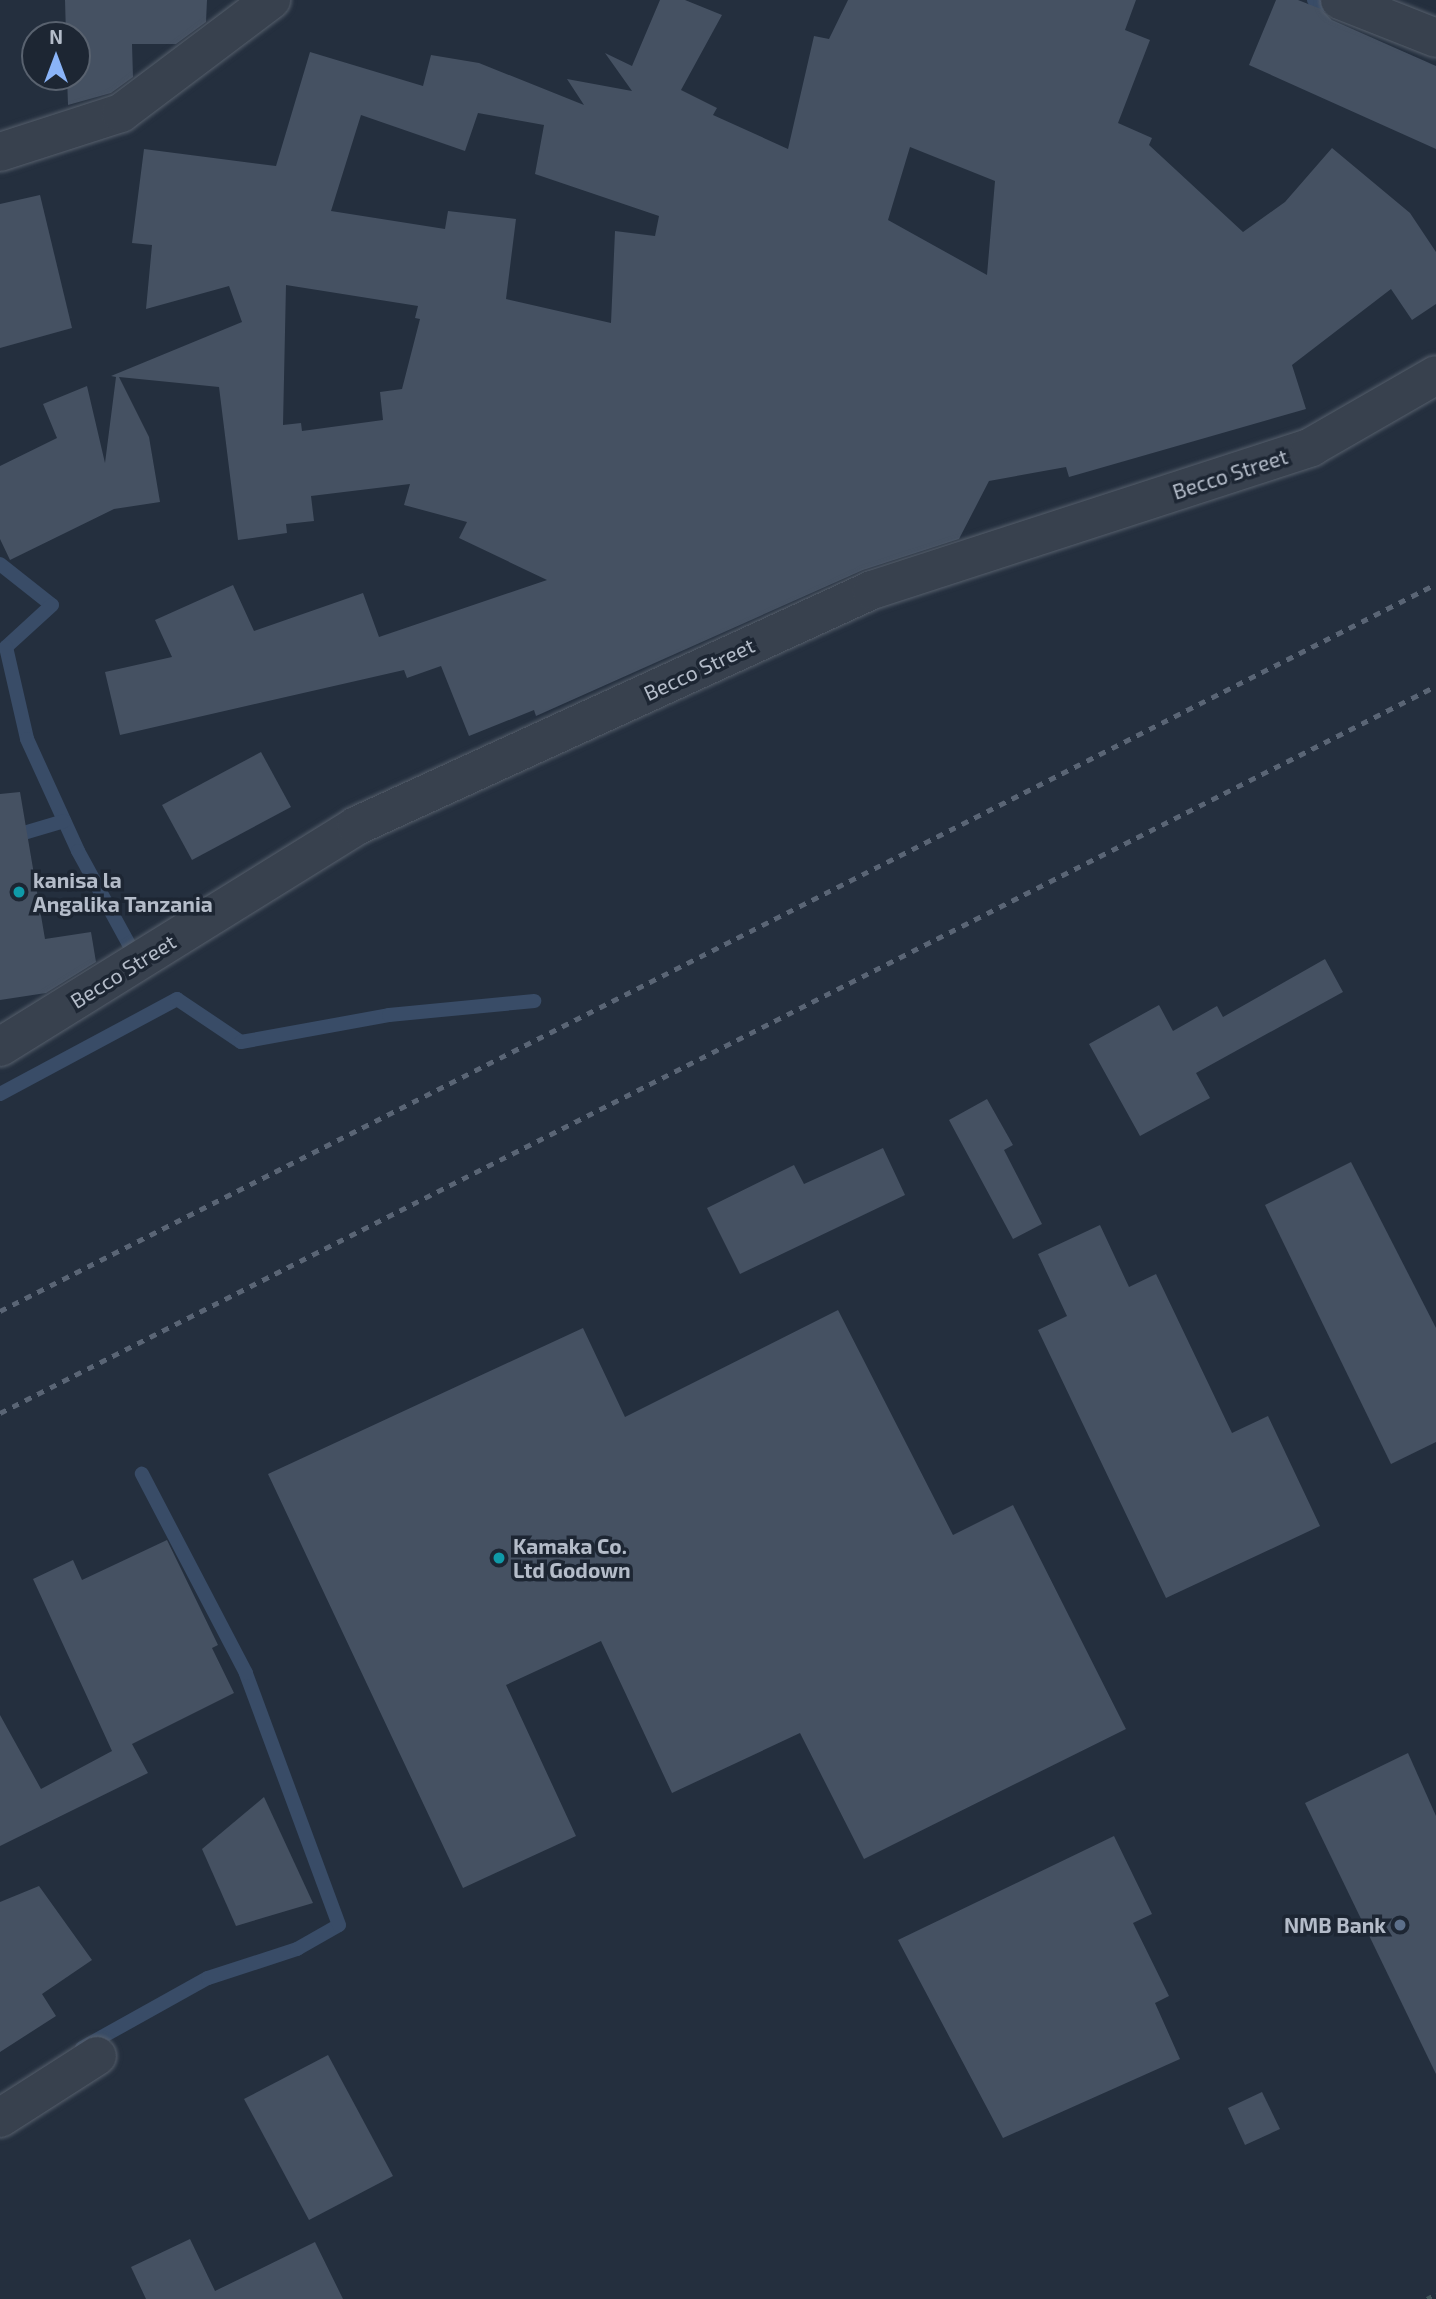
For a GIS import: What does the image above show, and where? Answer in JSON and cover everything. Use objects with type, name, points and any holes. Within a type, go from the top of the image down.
[{"type":"street","points":[[0,152],[121,113],[271,0]]},
{"type":"street","points":[[1340,0],[1436,38]]},
{"type":"street","name":"Becco Street","points":[[0,1047],[356,826],[872,590],[1311,447],[1436,375]]},
{"type":"street","points":[[8,2113],[97,2056]]},
{"type":"path","points":[[1427,2299],[1436,2294]]},
{"type":"building","points":[[65,0],[207,0],[206,22],[176,44],[132,44],[133,77],[111,93],[68,105],[68,91],[91,91],[91,21],[66,21]]},
{"type":"building","points":[[660,0],[685,0],[722,15],[681,90],[717,108],[713,115],[788,149],[814,36],[829,39],[848,0],[1136,0],[1125,30],[1150,40],[1118,123],[1152,138],[1149,145],[1243,232],[1285,202],[1332,148],[1410,213],[1436,252],[1436,304],[1412,320],[1391,289],[1292,365],[1306,409],[1069,477],[1066,467],[989,481],[959,539],[863,570],[536,716],[534,710],[469,736],[441,666],[407,678],[404,670],[120,735],[105,672],[172,657],[155,620],[233,585],[254,631],[363,593],[379,637],[547,580],[459,538],[467,522],[404,505],[410,484],[311,496],[314,521],[286,524],[287,533],[238,540],[219,387],[119,377],[149,437],[160,502],[114,509],[10,560],[0,539],[0,466],[57,438],[43,404],[87,386],[105,463],[116,377],[111,376],[242,322],[229,286],[146,309],[152,245],[132,243],[144,149],[276,166],[310,52],[423,86],[431,55],[479,63],[584,105],[567,79],[632,91],[605,53],[632,66]],"holes":[[[478,113],[544,125],[535,174],[659,216],[655,236],[615,231],[611,323],[506,299],[516,219],[448,211],[445,229],[331,211],[361,115],[465,151]],[[910,147],[995,181],[987,275],[888,220]],[[286,285],[418,306],[415,318],[420,319],[402,389],[380,392],[383,420],[302,431],[301,423],[283,425]]]},
{"type":"building","points":[[1276,0],[1298,0],[1321,9],[1332,20],[1436,66],[1436,149],[1249,65]]},
{"type":"building","points":[[40,195],[72,328],[0,348],[0,204]]},
{"type":"building","points":[[261,752],[291,807],[192,860],[162,805]]},
{"type":"building","name":"kanisa la Angalika Tanzania","points":[[20,792],[45,939],[91,932],[96,962],[46,993],[0,1000],[0,794]]},
{"type":"building","points":[[1325,959],[1343,992],[1196,1073],[1210,1098],[1140,1136],[1089,1044],[1159,1005],[1173,1031],[1217,1006],[1223,1017]]},
{"type":"building","points":[[987,1099],[1013,1145],[1004,1150],[1042,1224],[1013,1239],[949,1120]]},
{"type":"building","points":[[883,1148],[905,1195],[740,1274],[707,1208],[794,1165],[804,1184]]},
{"type":"building","points":[[1351,1162],[1436,1328],[1436,1442],[1391,1464],[1265,1205]]},
{"type":"building","points":[[1100,1225],[1129,1287],[1156,1274],[1232,1433],[1268,1416],[1320,1526],[1166,1598],[1038,1330],[1067,1316],[1038,1254]]},
{"type":"building","points":[[838,1310],[953,1535],[1013,1505],[1126,1729],[864,1859],[800,1733],[672,1793],[601,1641],[506,1685],[576,1836],[463,1888],[268,1474],[583,1328],[625,1417]]},
{"type":"building","points":[[167,1540],[218,1645],[212,1648],[234,1693],[132,1744],[148,1773],[0,1846],[0,1715],[41,1789],[112,1751],[33,1579],[73,1560],[82,1580]]},
{"type":"building","name":"NMB Bank","points":[[1408,1753],[1436,1816],[1436,2074],[1305,1803]]},
{"type":"building","points":[[264,1797],[313,1903],[236,1926],[202,1849]]},
{"type":"building","points":[[1114,1836],[1152,1914],[1133,1923],[1169,1996],[1155,2003],[1180,2059],[1003,2138],[898,1940]]},
{"type":"building","points":[[39,1886],[92,1960],[42,1994],[56,2016],[0,2052],[0,1902]]},
{"type":"building","points":[[328,2055],[393,2176],[309,2220],[244,2099]]},
{"type":"building","points":[[1262,2092],[1280,2129],[1245,2145],[1228,2108]]},
{"type":"building","points":[[190,2239],[215,2291],[315,2242],[343,2299],[146,2299],[131,2267]]},
{"type":"waterway","points":[[1314,0],[1339,10]]},
{"type":"waterway","points":[[0,564],[52,605],[6,647],[27,739],[78,851],[133,952]]},
{"type":"waterway","points":[[0,840],[64,821]]},
{"type":"waterway","points":[[0,1094],[177,999],[241,1042],[389,1015],[534,1001]]},
{"type":"waterway","points":[[82,2048],[208,1978],[297,1949],[339,1925],[246,1673],[142,1474]]},
{"type":"railway","points":[[0,1311],[1436,584]]},
{"type":"railway","points":[[0,1413],[1436,686]]},
{"type":"place","name":"kanisa la Angalika Tanzania","points":[[19,892]]},
{"type":"place","name":"Kamaka Co. Ltd Godown","points":[[499,1558]]},
{"type":"place","name":"NMB Bank","points":[[1400,1925]]}]
